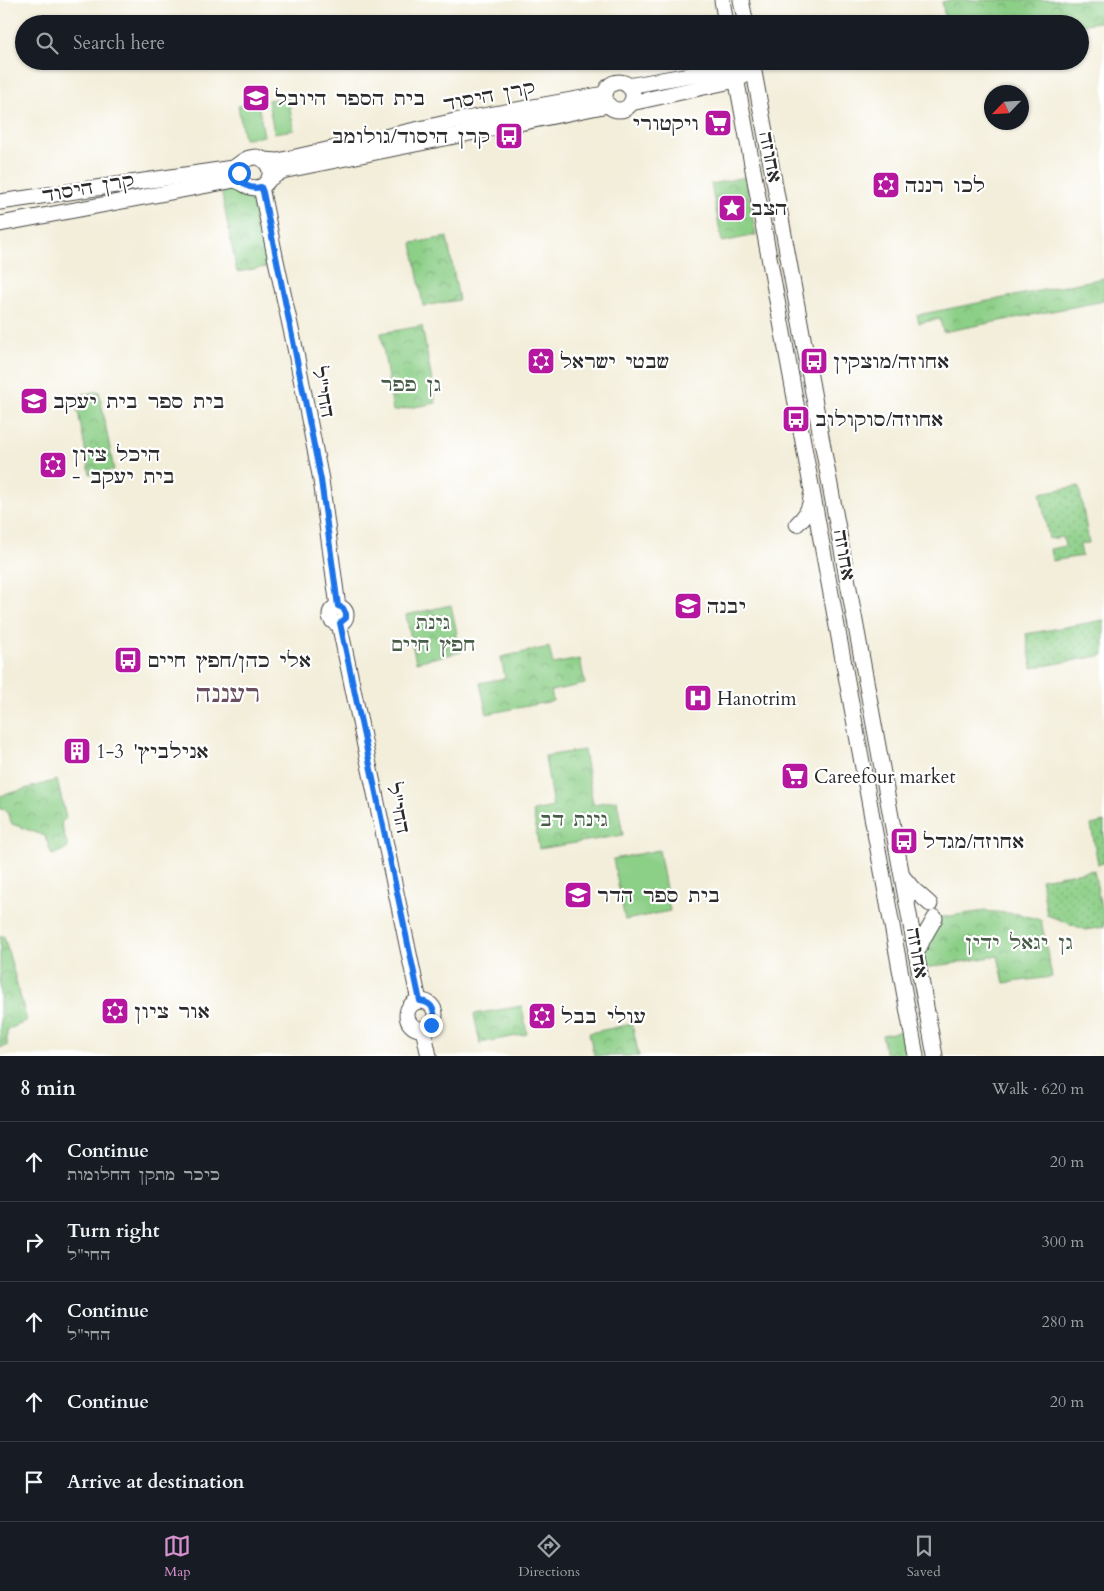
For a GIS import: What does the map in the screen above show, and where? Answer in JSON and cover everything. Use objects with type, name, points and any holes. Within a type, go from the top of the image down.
[{"type":"street","points":[[722,0],[724,15]]},
{"type":"street","points":[[741,0],[744,15]]},
{"type":"street","points":[[713,73],[631,103],[625,108],[618,110],[607,100],[609,87],[616,83],[628,86],[729,70]]},
{"type":"street","name":"אחוזה","points":[[734,70],[916,1056]]},
{"type":"street","name":"אחוזה","points":[[754,70],[935,1056]]},
{"type":"street","points":[[713,73],[742,108]]},
{"type":"street","points":[[628,86],[632,92],[631,103]]},
{"type":"street","name":"קרן היסוד","points":[[264,160],[278,161],[455,121],[607,100]]},
{"type":"street","name":"קרן היסוד","points":[[265,183],[282,171],[607,100]]},
{"type":"street","points":[[249,158],[264,160],[270,168],[265,183],[251,188],[242,183],[239,173],[242,164],[249,158]]},
{"type":"street","name":"קרן היסוד","points":[[0,202],[233,168],[242,164]]},
{"type":"street","name":"קרן היסוד","points":[[0,224],[235,180],[242,183]]},
{"type":"street","name":"החי\"ל","points":[[265,183],[321,480],[338,606],[333,609],[330,616],[333,621],[340,623],[420,1001],[415,1002],[409,1008],[407,1017],[414,1028],[422,1029],[429,1056]]},
{"type":"street","points":[[797,524],[808,511],[812,487]]},
{"type":"street","points":[[902,875],[933,911],[916,954]]},
{"type":"green space","points":[[951,0],[1104,0],[1104,21],[1089,24],[1089,15],[944,15],[942,2]]},
{"type":"green space","points":[[288,97],[294,130],[274,133],[268,100]]},
{"type":"green space","points":[[258,103],[264,136],[244,139],[238,106]]},
{"type":"green space","points":[[745,177],[756,235],[722,242],[711,184]]},
{"type":"green space","points":[[235,187],[251,191],[262,211],[272,266],[237,272],[221,190]]},
{"type":"green space","points":[[447,237],[459,300],[423,306],[412,243]]},
{"type":"green space","points":[[1104,278],[1104,301],[943,332],[940,319],[919,323],[917,315]]},
{"type":"green space","name":"גן פפר","points":[[422,326],[436,403],[393,411],[381,333]]},
{"type":"green space","points":[[99,391],[114,470],[90,474],[75,396]]},
{"type":"green space","points":[[1079,486],[1089,543],[1080,544],[1082,556],[1052,561],[1050,549],[1065,546],[1063,537],[1049,539],[1040,493]]},
{"type":"green space","name":"גינת חפץ חיים","points":[[451,605],[461,652],[416,662],[406,615]]},
{"type":"green space","points":[[1104,620],[1104,655],[1032,668],[1026,634]]},
{"type":"green space","points":[[549,647],[553,664],[580,659],[585,684],[551,691],[553,701],[487,714],[480,683],[505,678],[501,657]]},
{"type":"green space","name":"גינת דב","points":[[584,750],[593,804],[617,800],[623,835],[539,849],[533,811],[553,807],[545,756]]},
{"type":"green space","points":[[57,780],[66,818],[61,823],[68,848],[52,855],[45,836],[12,824],[6,810],[0,809],[0,796]]},
{"type":"green space","points":[[1104,822],[1104,863],[1098,864],[1091,825]]},
{"type":"green space","points":[[659,850],[670,911],[625,920],[613,859]]},
{"type":"green space","points":[[1094,870],[1101,908],[1104,908],[1104,927],[1086,930],[1047,915],[1041,879]]},
{"type":"green space","name":"גן יגאל ידין","points":[[985,911],[1018,914],[1041,920],[1052,977],[1004,983],[998,956],[919,969],[935,918]]},
{"type":"green space","points":[[4,936],[27,1021],[7,1030],[7,1046],[0,1048],[0,937]]},
{"type":"green space","points":[[522,1006],[527,1034],[480,1043],[474,1014]]},
{"type":"green space","points":[[632,1024],[639,1056],[594,1056],[589,1033]]},
{"type":"green space","points":[[908,1030],[913,1056],[886,1056],[882,1035]]},
{"type":"place","name":"בית הספר היובל","points":[[256,98]]},
{"type":"place","name":"ויקטורי","points":[[718,123]]},
{"type":"place","name":"קרן היסוד/גולומב","points":[[509,136]]},
{"type":"place","name":"לכו רננה","points":[[886,185]]},
{"type":"place","name":"הצב","points":[[732,208]]},
{"type":"place","name":"שבטי ישראל","points":[[541,361]]},
{"type":"place","name":"אחוזה/מוצקין","points":[[814,361]]},
{"type":"place","name":"בית ספר בית יעקב","points":[[34,401]]},
{"type":"place","name":"אחוזה/סוקולוב","points":[[796,419]]},
{"type":"place","name":"היכל ציון - בית יעקב","points":[[53,465]]},
{"type":"place","name":"יבנה","points":[[688,606]]},
{"type":"place","name":"אלי כהן/חפץ חיים","points":[[128,660]]},
{"type":"place","name":"Hanotrim","points":[[698,698]]},
{"type":"place","name":"אנילביץ' 1-3","points":[[77,751]]},
{"type":"place","name":"Careefour market","points":[[795,776]]},
{"type":"place","name":"אחוזה/מגדל","points":[[904,841]]},
{"type":"place","name":"בית ספר הדר","points":[[578,895]]},
{"type":"place","name":"אור ציון","points":[[115,1011]]},
{"type":"place","name":"עולי בבל","points":[[542,1016]]},
{"type":"district","name":"רעננה","points":[[228,694]]},
{"type":"route","points":[[239,173],[242,183],[251,188],[261,187],[263,192],[274,256],[294,343],[321,480],[338,606],[343,608],[346,614],[346,618],[340,623],[420,1001],[429,1004],[435,1016],[431,1025]]}]
